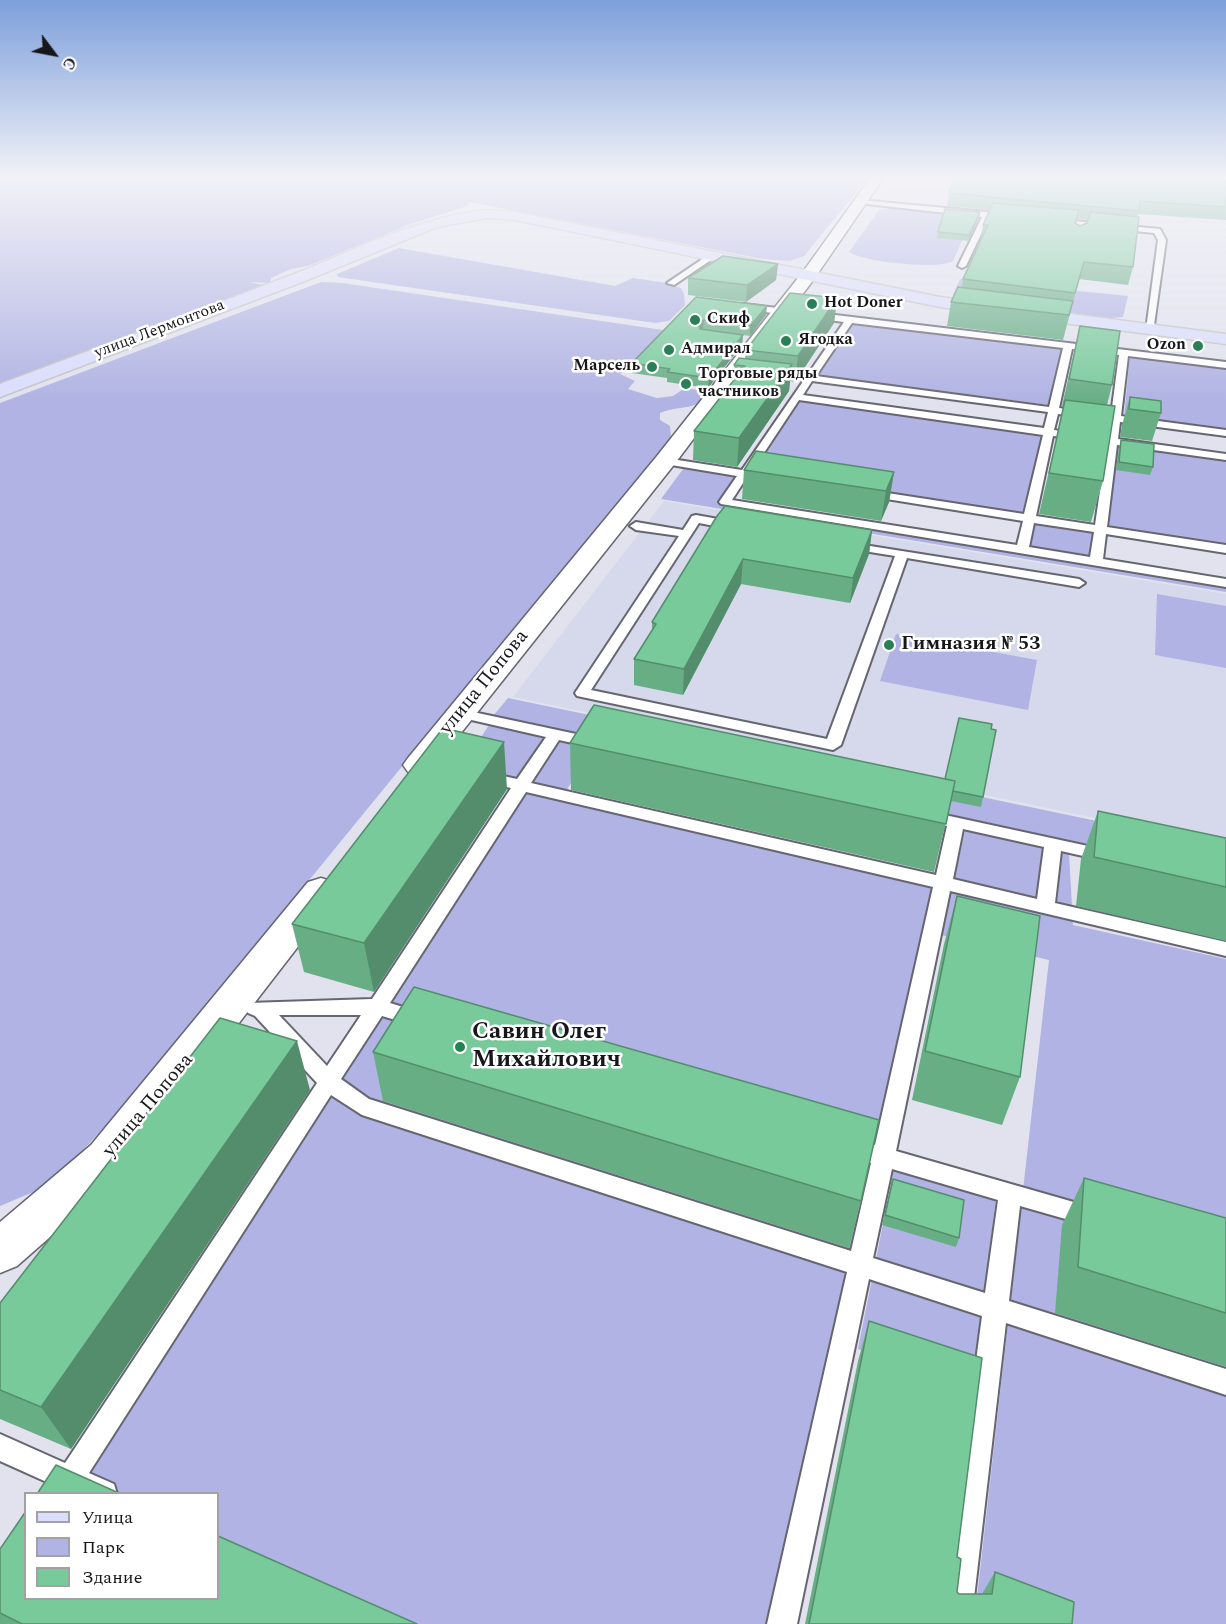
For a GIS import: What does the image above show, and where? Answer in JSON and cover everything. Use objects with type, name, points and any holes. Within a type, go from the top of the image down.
[{"type":"main road","name":"улица Лермонтова","points":[[0,391],[361,253]]},
{"type":"main road","name":"улица Лермонтова","points":[[697,253],[940,302],[1226,339]]},
{"type":"street","name":"улица Попова","points":[[400,789],[431,765],[459,713],[665,460],[737,379],[751,341],[783,311],[824,253]]},
{"type":"street","name":"улица Попова","points":[[0,1251],[107,1159],[247,1007],[342,864]]},
{"type":"lane","points":[[962,266],[968,253]]},
{"type":"lane","points":[[1150,330],[1160,253]]},
{"type":"lane","points":[[671,283],[713,256]]},
{"type":"lane","points":[[731,306],[1226,365]]},
{"type":"lane","points":[[850,319],[725,502],[1226,584]]},
{"type":"lane","points":[[1022,550],[1068,346]]},
{"type":"lane","points":[[1096,562],[1124,353]]},
{"type":"lane","points":[[811,378],[1226,433]]},
{"type":"lane","points":[[792,387],[800,393],[1049,433],[1226,457]]},
{"type":"lane","points":[[665,460],[767,477]]},
{"type":"lane","points":[[861,492],[1226,549]]},
{"type":"lane","points":[[753,529],[696,519],[582,693],[833,745],[902,554]]},
{"type":"lane","points":[[636,526],[686,534]]},
{"type":"lane","points":[[833,542],[1079,583]]},
{"type":"lane","points":[[459,713],[612,747]]},
{"type":"lane","points":[[64,1486],[555,734]]},
{"type":"lane","points":[[464,772],[1226,950]]},
{"type":"lane","points":[[933,818],[1122,859]]},
{"type":"lane","points":[[782,1624],[957,823]]},
{"type":"lane","points":[[1045,907],[1053,844]]},
{"type":"lane","points":[[247,1007],[377,1007],[441,1026]]},
{"type":"lane","points":[[247,1007],[328,1081],[362,1106],[860,1267],[1226,1382]]},
{"type":"lane","points":[[827,1140],[1114,1224]]},
{"type":"lane","points":[[956,1624],[1010,1194]]},
{"type":"lane","points":[[0,1447],[64,1486],[94,1492]]},
{"type":"shaded area","name":"Гимназия № 53","points":[[664,501],[1226,594],[1226,845],[513,697]]},
{"type":"green space","points":[[0,253],[340,253],[308,266],[291,269],[271,278],[270,283],[248,282],[263,285],[0,385]]},
{"type":"green space","points":[[388,253],[426,253],[615,286],[633,278],[667,283],[681,288],[685,305],[669,321],[655,323],[338,277],[337,274]]},
{"type":"green space","points":[[731,253],[807,253],[790,261]]},
{"type":"green space","points":[[851,253],[957,253],[953,261],[933,265],[884,262]]},
{"type":"green space","points":[[960,279],[1128,296],[1123,317],[1109,318],[996,304],[953,295]]},
{"type":"green space","points":[[321,282],[342,283],[663,330],[656,341],[620,374],[635,381],[628,389],[657,398],[673,396],[685,388],[712,392],[694,405],[660,413],[660,420],[670,426],[671,437],[128,1102],[50,1185],[0,1206],[0,403]]},
{"type":"green space","points":[[851,320],[1063,347],[1050,405],[818,376]]},
{"type":"green space","points":[[1130,355],[1226,367],[1226,430],[1124,416]]},
{"type":"green space","points":[[798,399],[1042,434],[1024,514],[752,471]]},
{"type":"green space","points":[[1115,444],[1226,460],[1226,547],[1105,528]]},
{"type":"green space","points":[[686,465],[739,473],[720,501],[1226,585],[1226,592],[661,499]]},
{"type":"green space","points":[[1034,520],[1098,530],[1093,560],[1026,549]]},
{"type":"green space","points":[[1157,594],[1226,606],[1226,668],[1155,655]]},
{"type":"green space","points":[[896,634],[1037,660],[1028,710],[880,681]]},
{"type":"green space","points":[[508,698],[1226,848],[1226,874],[493,716]]},
{"type":"green space","points":[[491,722],[594,746],[566,791],[939,879],[766,1624],[0,1624],[0,1614],[24,1599],[219,1600],[219,1492],[77,1492],[525,783],[460,769]]},
{"type":"green space","points":[[965,831],[1069,853],[1073,925],[1226,959],[1226,1624],[974,1624],[1049,960],[941,935]]},
{"type":"green space","points":[[894,1169],[996,1197],[973,1389],[858,1349]]},
{"type":"building","points":[[975,253],[1135,253],[1133,267],[1084,262],[1075,293],[963,279]]},
{"type":"building","points":[[723,256],[778,264],[747,285],[688,278]]},
{"type":"building","points":[[958,287],[1073,301],[1069,315],[951,302]]},
{"type":"building","points":[[790,293],[837,298],[798,356],[746,350]]},
{"type":"building","points":[[696,297],[767,306],[750,326],[704,320],[698,323],[700,329],[743,335],[709,378],[667,372],[670,369],[632,363]]},
{"type":"building","points":[[1080,326],[1120,331],[1112,385],[1069,379]]},
{"type":"building","points":[[739,358],[792,364],[739,438],[694,431],[745,366],[734,365]]},
{"type":"building","points":[[1130,397],[1161,401],[1161,413],[1129,409]]},
{"type":"building","points":[[1065,400],[1115,406],[1103,481],[1049,473]]},
{"type":"building","points":[[1121,440],[1154,444],[1153,467],[1119,462]]},
{"type":"building","points":[[756,451],[894,472],[886,491],[744,470]]},
{"type":"building","points":[[725,506],[872,530],[853,578],[743,559],[684,669],[634,659],[656,624],[652,622]]},
{"type":"building","points":[[594,705],[955,781],[946,824],[570,743]]},
{"type":"building","points":[[959,718],[992,724],[991,729],[996,730],[983,797],[953,791],[955,781],[945,779]]},
{"type":"building","points":[[443,728],[504,742],[364,943],[292,924]]},
{"type":"building","points":[[1098,811],[1226,838],[1226,887],[1094,857]]},
{"type":"building","points":[[957,896],[1040,916],[1020,1077],[925,1051]]},
{"type":"building","points":[[414,987],[879,1120],[861,1201],[373,1052]]},
{"type":"building","points":[[220,1018],[297,1041],[41,1407],[0,1390],[0,1303]]},
{"type":"building","points":[[1084,1178],[1226,1218],[1226,1313],[1078,1267]]},
{"type":"building","points":[[893,1179],[964,1200],[959,1238],[885,1215]]},
{"type":"building","points":[[869,1321],[982,1358],[957,1557],[961,1559],[957,1592],[959,1594],[992,1594],[995,1572],[1074,1602],[1072,1624],[809,1624]]},
{"type":"building","points":[[56,1465],[117,1492],[38,1492]]},
{"type":"building","points":[[24,1514],[24,1600],[219,1600],[219,1536],[417,1624],[22,1624],[0,1613],[0,1549]]},
{"type":"place","name":"Hot Doner","points":[[812,304]]},
{"type":"place","name":"Скиф","points":[[695,320]]},
{"type":"place","name":"Ягодка","points":[[786,341]]},
{"type":"place","name":"Ozon","points":[[1198,346]]},
{"type":"place","name":"Адмирал","points":[[669,350]]},
{"type":"place","name":"Марсель","points":[[652,367]]},
{"type":"place","name":"Торговые ряды частников","points":[[686,384]]},
{"type":"place","name":"Гимназия № 53","points":[[889,645]]},
{"type":"place","name":"Савин Олег Михайлович","points":[[460,1047]]}]
